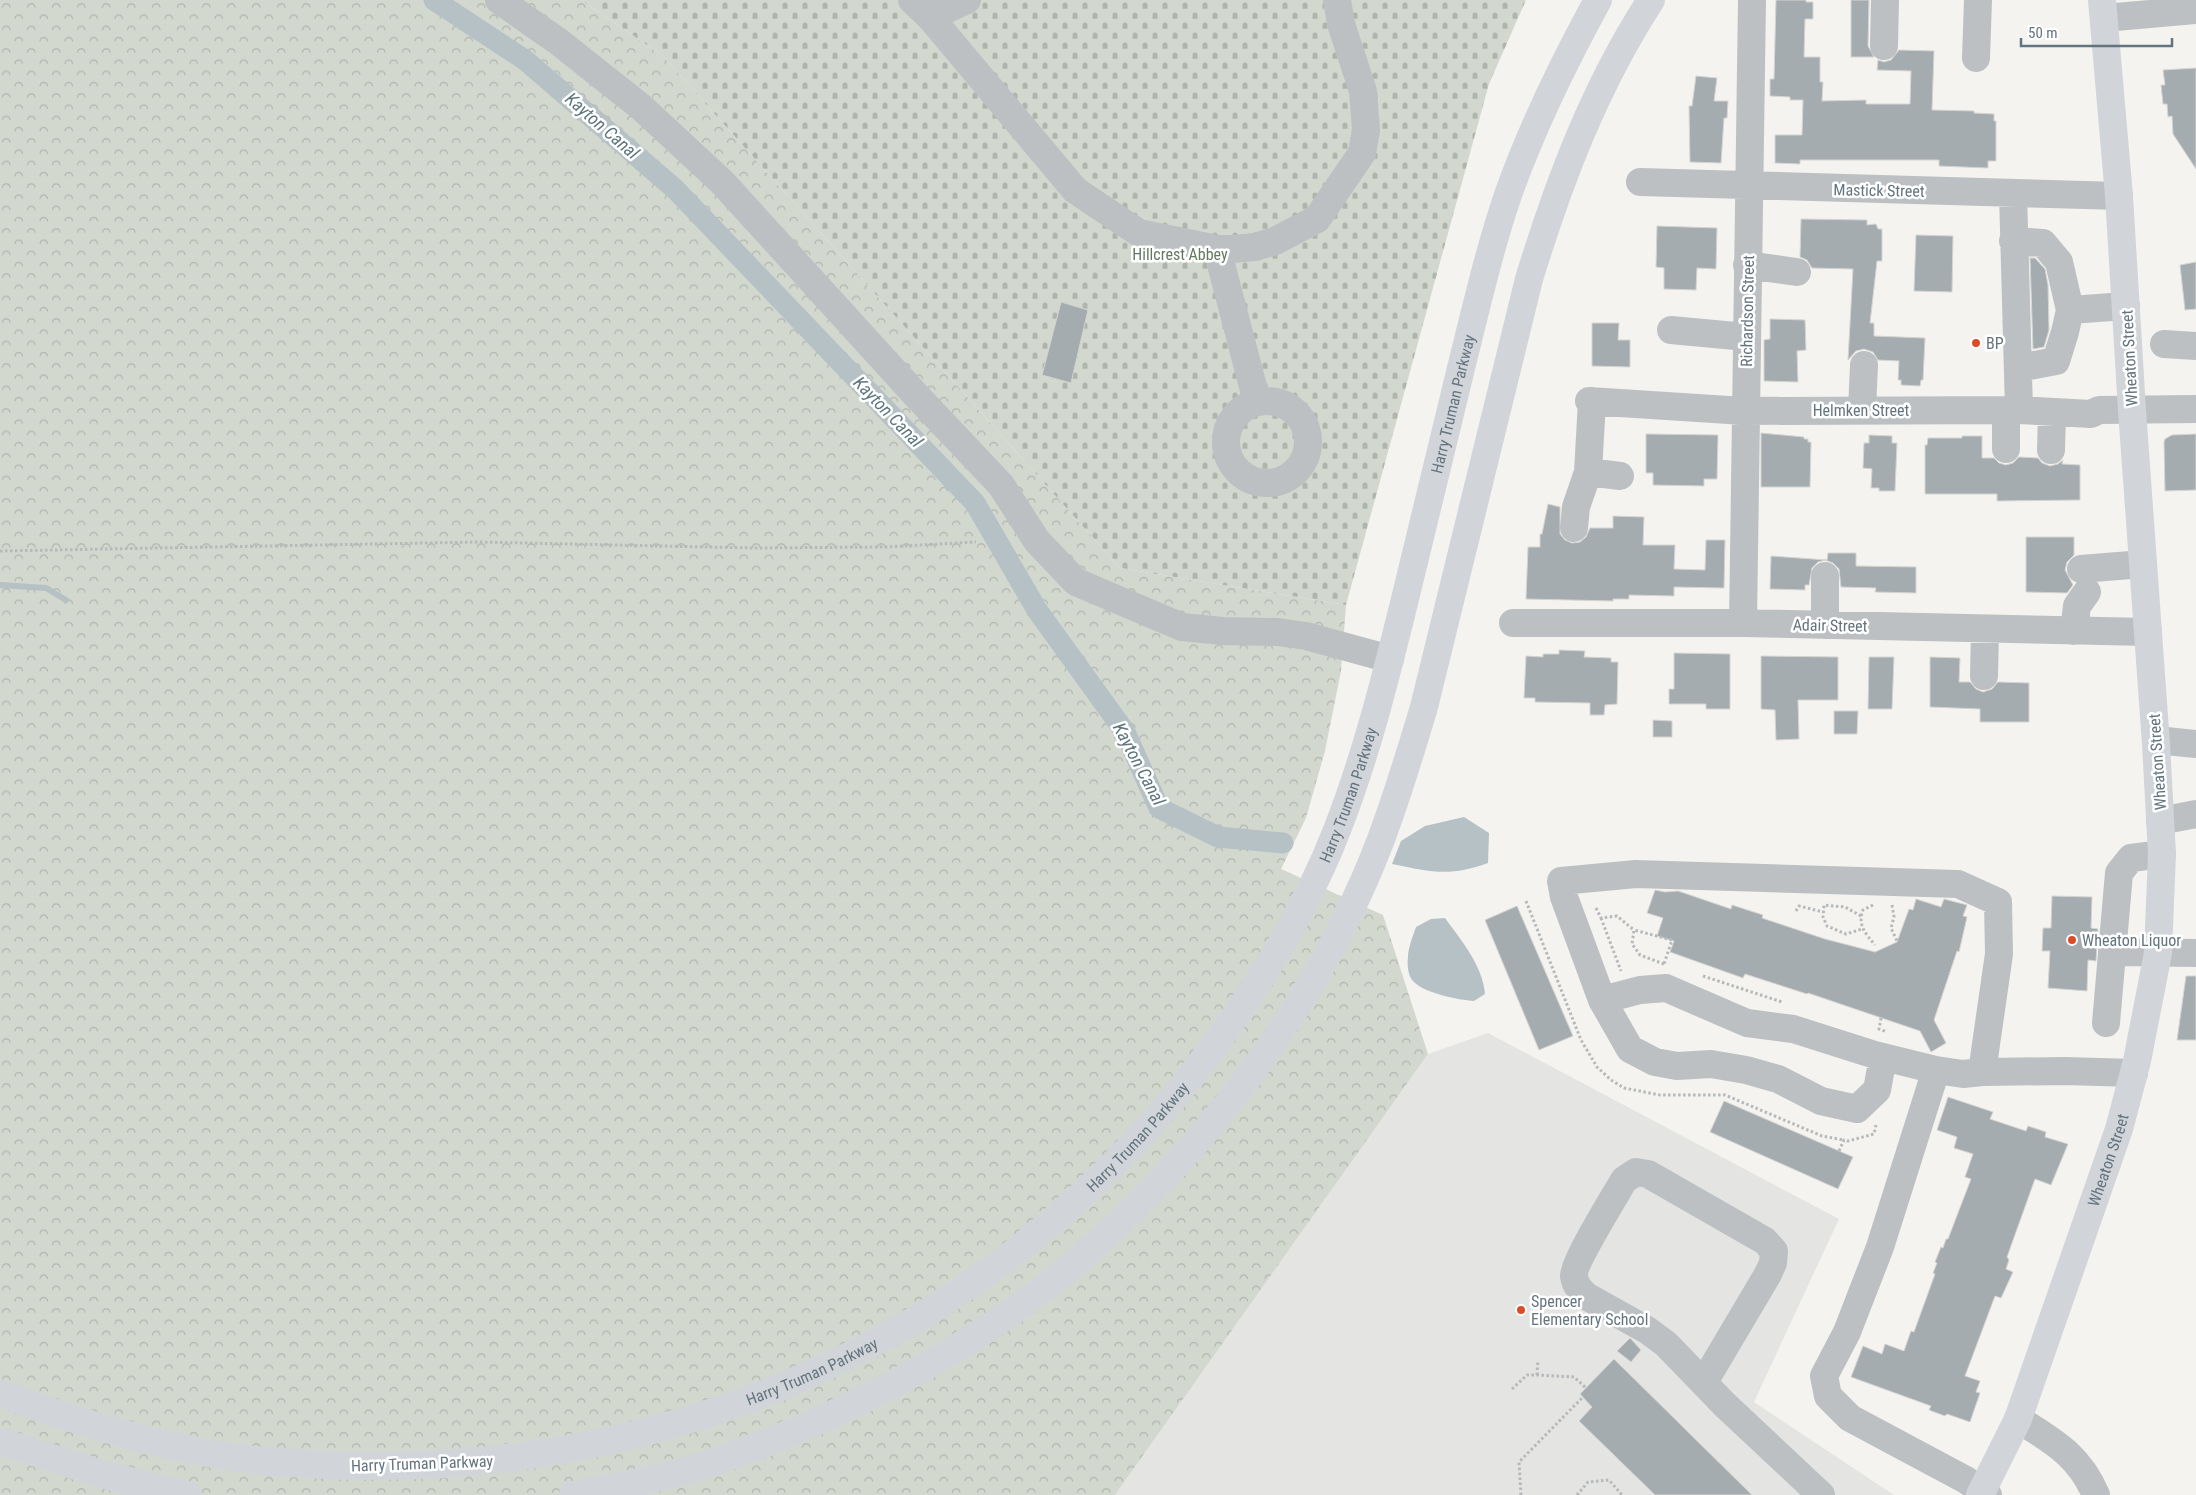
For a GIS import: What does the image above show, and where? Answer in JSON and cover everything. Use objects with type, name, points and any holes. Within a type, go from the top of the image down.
[{"type":"main road","name":"Harry Truman Parkway","points":[[0,1393],[43,1409],[116,1431],[187,1449],[279,1462],[334,1466],[407,1467],[482,1463],[628,1439],[701,1419],[786,1386],[903,1328],[964,1290],[1024,1246],[1081,1196],[1134,1144],[1181,1090],[1222,1036],[1268,967],[1304,902],[1332,843],[1358,771],[1390,659],[1486,267],[1508,196],[1533,129],[1564,62],[1598,0]]},
{"type":"main road","points":[[573,1495],[638,1483],[714,1462],[787,1435],[854,1404],[925,1367],[990,1327],[1052,1281],[1111,1229],[1166,1175],[1216,1119],[1264,1055],[1306,990],[1344,922],[1378,849],[1405,774],[1424,707],[1529,279],[1550,211],[1574,147],[1604,82],[1651,0]]},
{"type":"main road","name":"Wheaton Street","points":[[1984,1494],[2018,1418],[2119,1129],[2152,992],[2158,953],[2162,854],[2156,740],[2142,564],[2119,196],[2103,9]]},
{"type":"main road","points":[[0,1441],[104,1475],[188,1495]]},
{"type":"street","points":[[499,0],[559,42],[641,107],[722,182],[914,393],[1001,485],[1037,540],[1076,582],[1182,627],[1223,631],[1277,632],[1306,636],[1390,659]]},
{"type":"street","points":[[967,0],[922,9],[1075,190],[1139,233],[1217,250],[1262,245],[1276,241],[1318,218],[1362,152],[1366,130],[1363,91],[1341,24],[1336,0]]},
{"type":"street","name":"Richardson Street","points":[[1742,623],[1752,0]]},
{"type":"street","points":[[1884,46],[1885,0]]},
{"type":"street","points":[[1976,58],[1978,0]]},
{"type":"street","points":[[2103,9],[2196,10]]},
{"type":"street","name":"Mastick Street","points":[[1640,182],[1749,187],[2119,196]]},
{"type":"street","points":[[2006,449],[2018,368],[2013,193]]},
{"type":"street","points":[[2013,242],[2043,243],[2059,262],[2070,310],[2056,361],[2018,368]]},
{"type":"street","points":[[1217,250],[1257,402]]},
{"type":"street","points":[[1747,265],[1797,272]]},
{"type":"street","points":[[2070,310],[2126,306]]},
{"type":"street","points":[[1671,330],[1746,337]]},
{"type":"street","points":[[2164,344],[2196,346]]},
{"type":"street","points":[[1862,410],[1864,366]]},
{"type":"street","name":"Helmken Street","points":[[1588,472],[1591,401],[1744,410],[2012,410],[2091,414],[2099,410],[2196,409]]},
{"type":"street","points":[[2051,450],[2052,412]]},
{"type":"street","points":[[1574,528],[1576,508],[1588,472],[1620,476]]},
{"type":"street","points":[[2074,631],[2077,606],[2084,581],[2142,564]]},
{"type":"street","points":[[1825,576],[1825,625]]},
{"type":"street","name":"Adair Street","points":[[1513,623],[1742,623],[2148,632]]},
{"type":"street","points":[[1984,676],[1986,628]]},
{"type":"street","points":[[2156,740],[2196,744]]},
{"type":"street","points":[[2160,821],[2196,814]]},
{"type":"street","points":[[2106,1023],[2119,873],[2131,858],[2162,854]]},
{"type":"street","points":[[1884,1057],[1877,1090],[1857,1109],[1821,1101],[1778,1079],[1746,1070],[1711,1064],[1677,1066],[1655,1062],[1630,1049],[1602,1000],[1564,897],[1561,881],[1636,874],[1958,884],[1998,902],[1999,954],[1982,1072]]},
{"type":"street","points":[[2112,952],[2196,953]]},
{"type":"street","points":[[1602,1000],[1640,990],[1666,988],[1747,1023],[1793,1029],[1884,1057],[1936,1070],[1963,1074],[1982,1072],[2134,1073]]},
{"type":"street","points":[[1936,1070],[1880,1247],[1847,1332],[1824,1376],[1828,1396],[1850,1418],[1959,1476],[1984,1494]]},
{"type":"street","points":[[1704,1382],[1768,1274],[1773,1263],[1774,1251],[1766,1241],[1648,1174],[1636,1172],[1624,1180],[1580,1258],[1574,1275],[1579,1289],[1586,1296],[1647,1330],[1673,1351],[1704,1382],[1820,1495]]},
{"type":"street","points":[[2018,1418],[2061,1446],[2078,1464],[2096,1495]]},
{"type":"path","points":[[0,552],[479,542],[754,548],[886,546],[976,542]]},
{"type":"path","points":[[1886,900],[1893,906],[1894,917],[1891,928],[1898,941]]},
{"type":"path","points":[[1875,945],[1862,929],[1861,916],[1863,910],[1876,904]]},
{"type":"path","points":[[1861,916],[1845,907],[1824,905],[1823,916],[1827,926],[1846,934],[1862,929]]},
{"type":"path","points":[[1796,911],[1799,906],[1823,912]]},
{"type":"path","points":[[1596,908],[1622,970],[1614,973]]},
{"type":"path","points":[[1601,918],[1617,916],[1634,930],[1672,940],[1664,964]]},
{"type":"path","points":[[1634,930],[1632,944],[1640,955],[1674,967]]},
{"type":"path","points":[[1702,976],[1787,1004]]},
{"type":"path","points":[[1870,1027],[1879,1029]]},
{"type":"path","points":[[1770,1114],[1822,1136],[1844,1140]]},
{"type":"path","points":[[1537,1375],[1538,1360]]},
{"type":"path","points":[[1512,1389],[1527,1375],[1574,1377],[1586,1388]]},
{"type":"path","points":[[1521,1495],[1519,1462],[1583,1397]]},
{"type":"path","points":[[1577,1495],[1588,1482],[1609,1480],[1622,1495]]},
{"type":"shaded area","points":[[1464,817],[1489,833],[1488,863],[1451,872],[1429,871],[1392,864],[1401,841],[1425,826]]},
{"type":"shaded area","points":[[1445,918],[1464,944],[1480,973],[1485,994],[1474,1001],[1450,997],[1424,989],[1412,980],[1410,975],[1408,953],[1416,927],[1431,919]]},
{"type":"shaded area","name":"Spencer Elementary School","points":[[1488,1033],[1839,1219],[1754,1402],[1894,1495],[1115,1495],[1428,1054]]},
{"type":"green space","points":[[0,0],[581,0],[663,56],[1120,568],[1346,605],[1341,671],[1325,751],[1306,818],[1281,869],[1383,915],[1428,1054],[1115,1495],[0,1495]]},
{"type":"green space","name":"Hillcrest Abbey","points":[[581,0],[1526,0],[1489,84],[1346,605],[1120,568],[663,56]]},
{"type":"building","points":[[1776,0],[1806,0],[1806,2],[1813,2],[1813,19],[1805,19],[1804,57],[1820,57],[1820,82],[1823,82],[1822,101],[1866,100],[1866,104],[1910,104],[1911,71],[1877,70],[1878,60],[1884,62],[1891,60],[1899,50],[1934,51],[1932,110],[1974,111],[1974,113],[1994,114],[1994,121],[1996,121],[1996,161],[1988,161],[1988,168],[1939,166],[1939,160],[1800,160],[1800,164],[1775,163],[1775,135],[1802,135],[1803,100],[1790,100],[1790,97],[1770,96],[1770,79],[1774,79]]},
{"type":"building","points":[[1851,0],[1869,0],[1868,46],[1874,57],[1851,57]]},
{"type":"building","points":[[2196,68],[2196,169],[2173,134],[2172,116],[2168,117],[2167,104],[2163,104],[2161,85],[2165,85],[2163,70]]},
{"type":"building","points":[[1696,76],[1717,78],[1714,101],[1728,101],[1727,118],[1724,118],[1721,163],[1690,162],[1689,106],[1692,106]]},
{"type":"building","points":[[1801,219],[1867,220],[1867,225],[1876,224],[1878,229],[1882,229],[1882,261],[1877,261],[1870,323],[1874,323],[1874,336],[1925,338],[1923,380],[1921,380],[1920,386],[1901,385],[1901,380],[1898,380],[1899,361],[1878,360],[1873,352],[1864,349],[1856,351],[1848,360],[1853,269],[1812,268],[1807,260],[1800,257]]},
{"type":"building","points":[[1657,226],[1717,228],[1716,269],[1697,268],[1696,290],[1664,289],[1664,268],[1656,267]]},
{"type":"building","points":[[1916,235],[1953,236],[1952,292],[1914,291]]},
{"type":"building","points":[[2030,258],[2035,258],[2045,269],[2048,285],[2049,330],[2044,347],[2033,349]]},
{"type":"building","points":[[2196,262],[2196,309],[2185,310],[2180,265]]},
{"type":"building","points":[[1061,302],[1088,310],[1071,383],[1042,375]]},
{"type":"building","points":[[1770,319],[1805,320],[1806,350],[1797,351],[1798,382],[1764,381],[1764,340],[1770,339]]},
{"type":"building","points":[[1592,323],[1619,323],[1618,340],[1630,340],[1630,367],[1592,366]]},
{"type":"building","points":[[1761,433],[1804,437],[1804,439],[1808,439],[1808,442],[1811,442],[1810,487],[1761,487]]},
{"type":"building","points":[[1646,434],[1718,435],[1717,479],[1704,479],[1704,486],[1653,485],[1653,473],[1646,473]]},
{"type":"building","points":[[2196,434],[2196,490],[2165,491],[2165,439],[2172,435]]},
{"type":"building","points":[[1869,435],[1892,436],[1892,443],[1897,443],[1895,491],[1879,491],[1879,488],[1871,488],[1872,469],[1863,468],[1864,443],[1869,443]]},
{"type":"building","points":[[1962,436],[1982,436],[1982,458],[1994,458],[1999,463],[2006,465],[2013,463],[2019,457],[2038,458],[2042,463],[2050,466],[2058,464],[2063,460],[2062,464],[2080,465],[2080,500],[1997,501],[1997,494],[1925,494],[1925,445],[1927,445],[1928,438],[1962,438]]},
{"type":"building","points":[[1548,504],[1560,507],[1560,534],[1565,540],[1572,543],[1580,542],[1586,537],[1590,528],[1613,528],[1613,516],[1644,517],[1643,545],[1675,545],[1674,569],[1705,570],[1706,540],[1725,540],[1724,588],[1674,587],[1674,596],[1629,595],[1629,599],[1613,599],[1613,601],[1526,599],[1528,547],[1540,547],[1540,534],[1542,534]]},
{"type":"building","points":[[2026,537],[2074,537],[2074,555],[2067,562],[2065,570],[2073,585],[2067,593],[2026,592]]},
{"type":"building","points":[[1828,553],[1856,553],[1856,566],[1916,567],[1916,593],[1875,592],[1876,588],[1841,587],[1839,569],[1833,563],[1825,560],[1818,562],[1812,568],[1809,585],[1805,585],[1805,590],[1770,589],[1771,556],[1827,560]]},
{"type":"building","points":[[1559,650],[1585,651],[1584,657],[1611,658],[1611,662],[1618,662],[1617,704],[1605,705],[1604,715],[1590,715],[1590,703],[1535,702],[1535,698],[1524,698],[1526,656],[1543,657],[1543,654],[1559,654]]},
{"type":"building","points":[[1674,653],[1730,654],[1730,709],[1706,709],[1706,704],[1669,704],[1669,689],[1674,689]]},
{"type":"building","points":[[1761,656],[1838,657],[1838,700],[1798,700],[1799,739],[1776,740],[1775,710],[1761,709]]},
{"type":"building","points":[[1869,657],[1894,657],[1892,709],[1868,709]]},
{"type":"building","points":[[1930,657],[1960,658],[1959,682],[1970,682],[1976,689],[1983,692],[1992,689],[1998,682],[2029,683],[2029,722],[1980,722],[1980,709],[1930,707]]},
{"type":"building","points":[[1834,711],[1858,711],[1857,734],[1834,734]]},
{"type":"building","points":[[1653,720],[1672,721],[1672,737],[1653,737]]},
{"type":"building","points":[[1655,890],[1665,892],[1678,891],[1731,909],[1732,905],[1763,915],[1762,918],[1825,939],[1875,952],[1897,942],[1909,909],[1913,910],[1916,899],[1941,907],[1944,899],[1967,905],[1963,916],[1967,917],[1959,952],[1957,951],[1934,1020],[1946,1043],[1931,1052],[1920,1031],[1745,974],[1743,978],[1670,952],[1674,941],[1657,936],[1663,918],[1647,913]]},
{"type":"building","name":"Wheaton Liquor","points":[[2052,896],[2092,897],[2091,928],[2098,929],[2096,961],[2088,960],[2087,991],[2048,988],[2050,951],[2042,951],[2043,928],[2051,928]]},
{"type":"building","points":[[1517,906],[1573,1036],[1539,1050],[1485,920]]},
{"type":"building","points":[[2186,976],[2196,976],[2196,1040],[2177,1040]]},
{"type":"building","points":[[1948,1097],[1993,1112],[1990,1119],[2026,1131],[2028,1126],[2046,1132],[2045,1137],[2068,1144],[2051,1185],[2035,1179],[2007,1257],[2009,1260],[2006,1269],[2013,1272],[2001,1298],[1995,1296],[1965,1376],[1980,1381],[1976,1392],[1980,1393],[1970,1422],[1929,1410],[1931,1406],[1851,1377],[1863,1346],[1882,1354],[1885,1344],[1904,1351],[1911,1331],[1914,1332],[1935,1274],[1933,1273],[1937,1263],[1935,1262],[1941,1247],[1943,1248],[1946,1239],[1948,1239],[1971,1179],[1965,1177],[1973,1154],[1954,1148],[1957,1137],[1937,1130]]},
{"type":"building","points":[[1724,1101],[1853,1157],[1838,1189],[1710,1132]]},
{"type":"building","points":[[1630,1338],[1641,1350],[1631,1362],[1617,1351]]},
{"type":"building","points":[[1614,1359],[1752,1495],[1655,1495],[1579,1421],[1592,1407],[1580,1394]]},
{"type":"waterway","name":"Kayton Canal","points":[[434,0],[525,60],[675,189],[975,503],[1037,610],[1125,732],[1159,808],[1218,837],[1283,843]]},
{"type":"waterway","points":[[0,585],[46,588],[66,600]]},
{"type":"place","name":"BP","points":[[1976,343]]},
{"type":"place","name":"Wheaton Liquor","points":[[2072,940]]},
{"type":"place","name":"Spencer Elementary School","points":[[1521,1310]]}]
